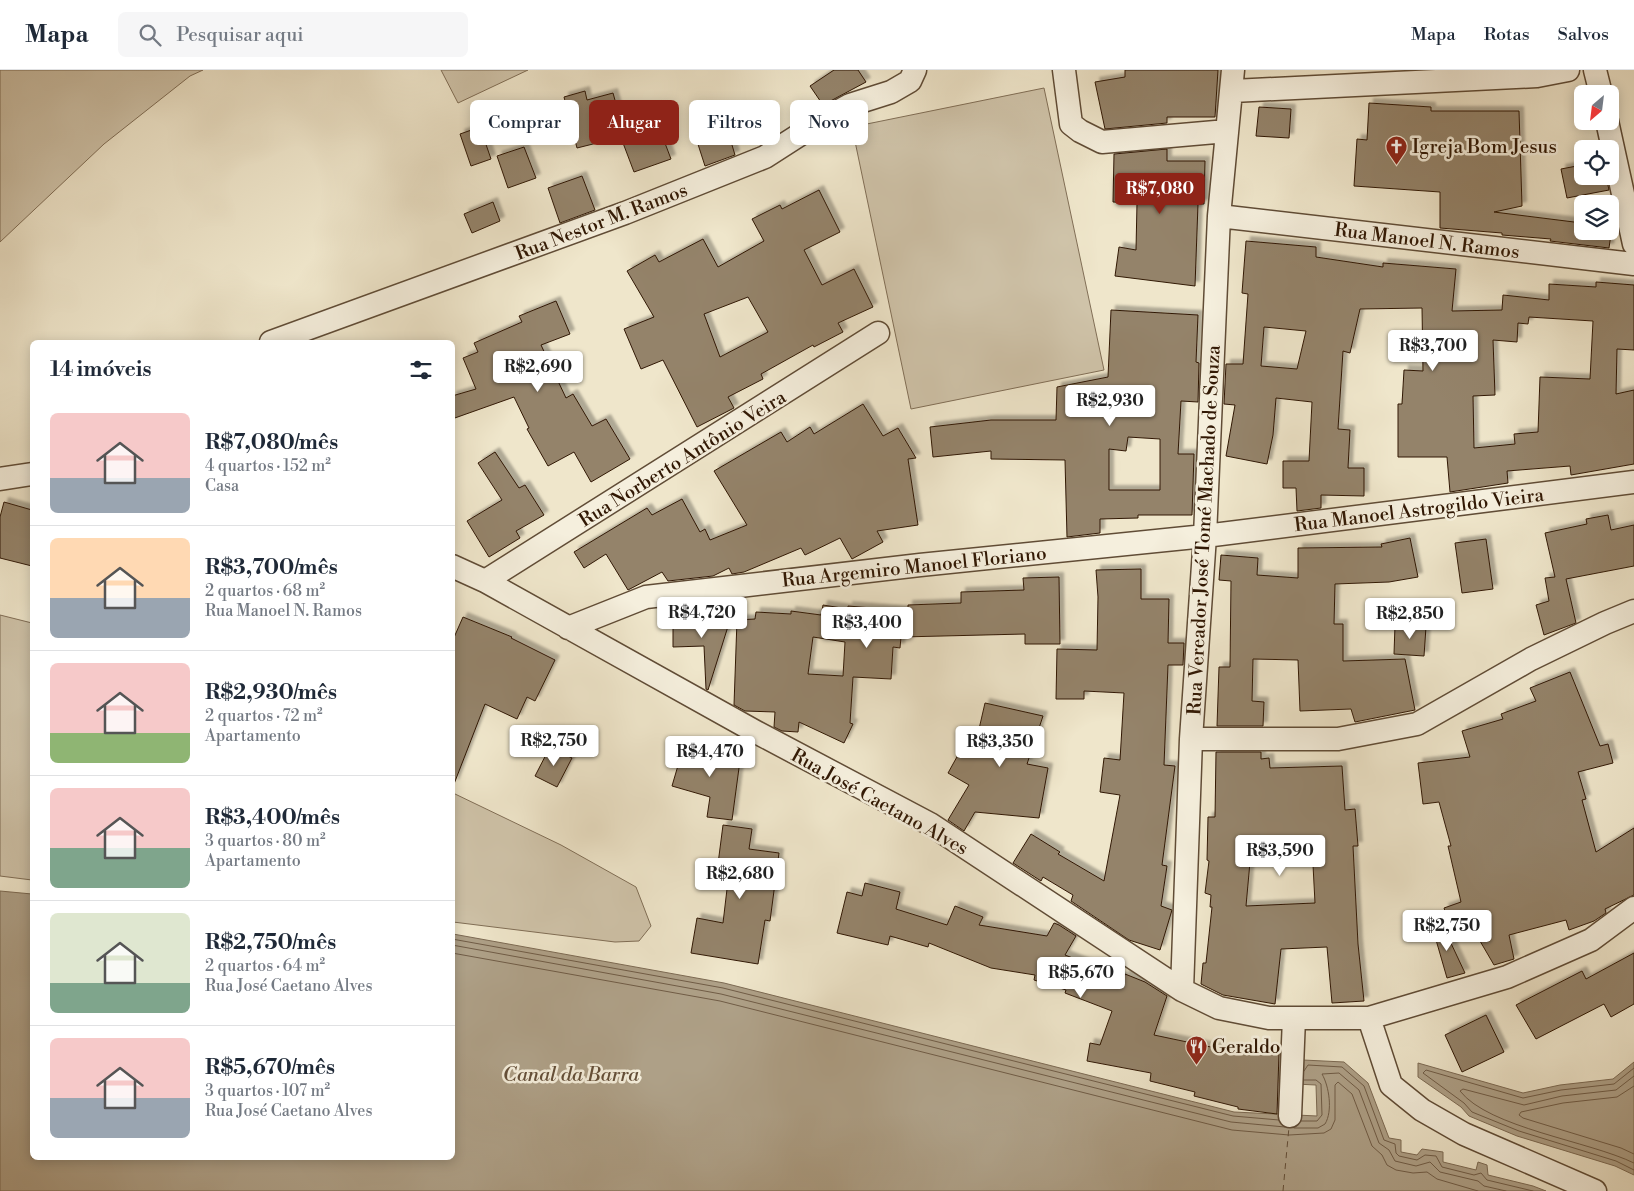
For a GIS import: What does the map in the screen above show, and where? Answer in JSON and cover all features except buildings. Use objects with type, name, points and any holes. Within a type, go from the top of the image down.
[{"type":"street","name":"Rua Nestor M. Ramos","points":[[276,340],[625,213],[765,157],[820,121],[850,106],[891,92],[910,81],[916,70]]},
{"type":"street","points":[[1064,70],[1071,124],[1080,131],[1102,142],[1227,131]]},
{"type":"street","points":[[1233,80],[1537,76],[1568,70]]},
{"type":"street","points":[[1595,70],[1599,85]]},
{"type":"street","name":"Rua Vereador José Tomé Machado de Souza","points":[[1182,990],[1191,739],[1205,536],[1219,216],[1233,80]]},
{"type":"street","points":[[1609,130],[1634,244]]},
{"type":"street","name":"Rua Manoel N. Ramos","points":[[1219,216],[1634,264]]},
{"type":"street","name":"Rua Norberto Antônio Veira","points":[[485,581],[878,333]]},
{"type":"street","points":[[0,479],[30,474]]},
{"type":"street","name":"Rua Manoel Astrogildo Vieira","points":[[1205,536],[1634,482]]},
{"type":"street","name":"Rua Argemiro Manoel Floriano","points":[[568,628],[646,597],[920,565],[1205,536]]},
{"type":"street","name":"Rua José Caetano Alves","points":[[455,567],[485,581],[756,732],[930,824],[1182,990],[1219,1008],[1269,1018],[1369,1018],[1507,977],[1591,940],[1634,908]]},
{"type":"street","points":[[1191,739],[1338,739],[1417,724],[1531,659],[1605,622],[1634,611]]},
{"type":"street","points":[[1290,1116],[1294,1018]]},
{"type":"street","points":[[1369,1018],[1391,1085],[1422,1110],[1464,1134],[1595,1191]]},
{"type":"shaded area","points":[[0,70],[203,70],[190,76],[104,144],[0,242]]},
{"type":"shaded area","points":[[441,70],[528,70],[458,103]]},
{"type":"shaded area","points":[[1044,88],[1104,370],[911,409],[856,145],[868,145],[868,124]]},
{"type":"shaded area","points":[[0,615],[30,622],[30,880],[0,876]]},
{"type":"shaded area","points":[[455,794],[561,845],[636,887],[651,926],[639,941],[615,942],[455,922]]},
{"type":"water","name":"Canal da Barra","points":[[0,891],[30,894],[30,1160],[455,1160],[455,934],[724,983],[1234,1112],[1317,1116],[1316,1085],[1295,1084],[1303,1060],[1344,1062],[1368,1083],[1389,1138],[1401,1140],[1401,1152],[1417,1155],[1422,1149],[1443,1152],[1443,1162],[1476,1170],[1478,1162],[1487,1165],[1488,1175],[1546,1191],[0,1191]]},
{"type":"water","points":[[1634,1062],[1634,1175],[1615,1166],[1517,1136],[1469,1116],[1461,1107],[1418,1077],[1418,1063],[1523,1093],[1560,1085],[1613,1079]]},
{"type":"ferry route","points":[[1283,1191],[1289,1127]]},
{"type":"place","name":"Igreja Bom Jesus","points":[[1396,165]]},
{"type":"place","name":"Geraldo","points":[[1196,1065]]}]
